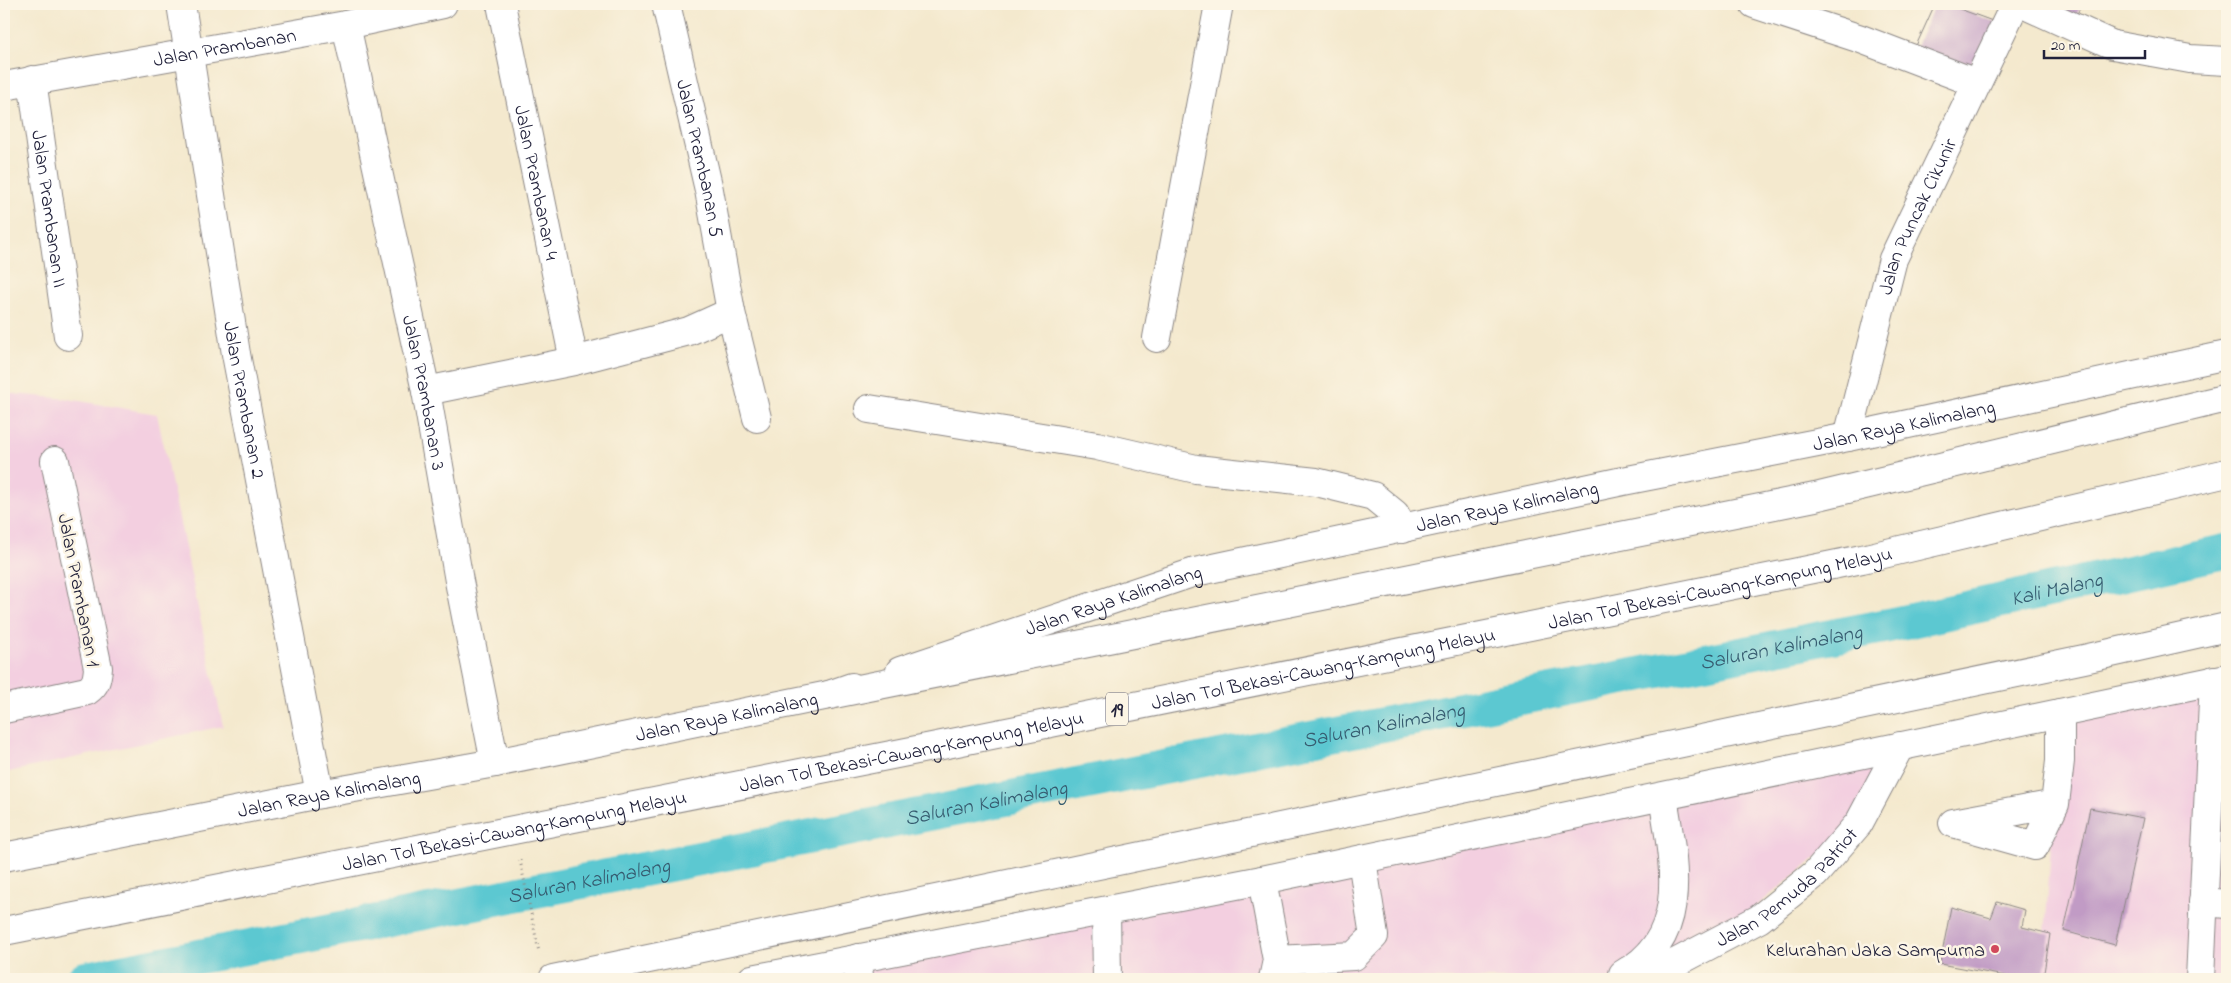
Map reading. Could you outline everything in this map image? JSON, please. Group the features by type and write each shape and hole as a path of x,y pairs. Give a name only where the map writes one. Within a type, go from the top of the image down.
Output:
{"main road":[{"name":"Jalan Prambanan 2","path":"181,4 236,354 320,794"},
{"name":"Jalan Prambanan","path":"4,86 346,25 443,4"},
{"name":"Jalan Prambanan 4","path":"502,4 574,361"},
{"name":"Jalan Prambanan 5","path":"666,4 709,190 731,312 757,418"},
{"path":"1157,338 1219,4"},
{"path":"1754,4 1861,39 1976,83"},
{"name":"Jalan Puncak Cikunir","path":"1848,438 1893,259 2015,4"},
{"path":"2023,4 2113,45 2190,59 2227,61"},
{"name":"Jalan Prambanan 3","path":"346,25 426,391 459,580 495,763"},
{"name":"Jalan Prambanan II","path":"32,80 68,336"},
{"path":"426,391 574,361 689,331 731,312"},
{"name":"Jalan Raya Kalimalang","path":"4,857 320,794 495,763 829,695 1195,572 1623,481 1848,438 2227,355"},
{"path":"829,695 1815,497 2227,398"},
{"path":"869,409 1097,446 1196,469 1316,482 1373,496 1395,514 1403,528"},
{"name":"Jalan Prambanan 1","path":"4,709 87,691 94,686 97,679 98,668 55,461"},
{"name":"Jalan Tol Bekasi–Cawang–Kampung Melayu","path":"4,931 952,743 1853,561 2227,473"},
{"path":"546,968 2065,663 2227,627"},
{"path":"752,979 859,968 1106,911 1362,860 2221,679 2215,903 2200,979"},
{"path":"2055,804 2060,761 2060,713"},
{"name":"Jalan Pemuda Patriot","path":"1621,975 1660,968 1759,919 1815,874 1859,823 1900,746"},
{"name":"Jalan Pemuda Patriot","path":"1660,968 1675,884 1662,797"},
{"path":"1262,880 1275,970 1354,956 1374,936 1362,860"},
{"path":"1106,911 1107,979"}],"path":[{"path":"519,855 546,968"}],"shaded area":[{"path":"4,393 68,399 157,414 223,726 4,773"},
{"path":"2227,677 2227,979 2042,979 2060,713"},
{"path":"1900,746 1859,823 1666,979 752,979"}],"building":[{"path":"1935,4 1946,4 1998,23 1965,72 1915,48"},
{"path":"2046,4 2082,4 2075,18"},
{"path":"2090,808 2143,818 2115,945 2064,931"},
{"name":"Kelurahan Jaka Sampurna","path":"1997,902 2025,910 2022,927 2050,934 2043,979 2021,979 1940,964 1951,907 1991,918"}],"waterway":[{"name":"Saluran Kalimalang","path":"84,979 1886,626 2227,551"}],"place":[{"name":"Kelurahan Jaka Sampurna","path":"1995,949"}],"water label":[{"name":"Kali Malang","path":"2057,589"}]}
